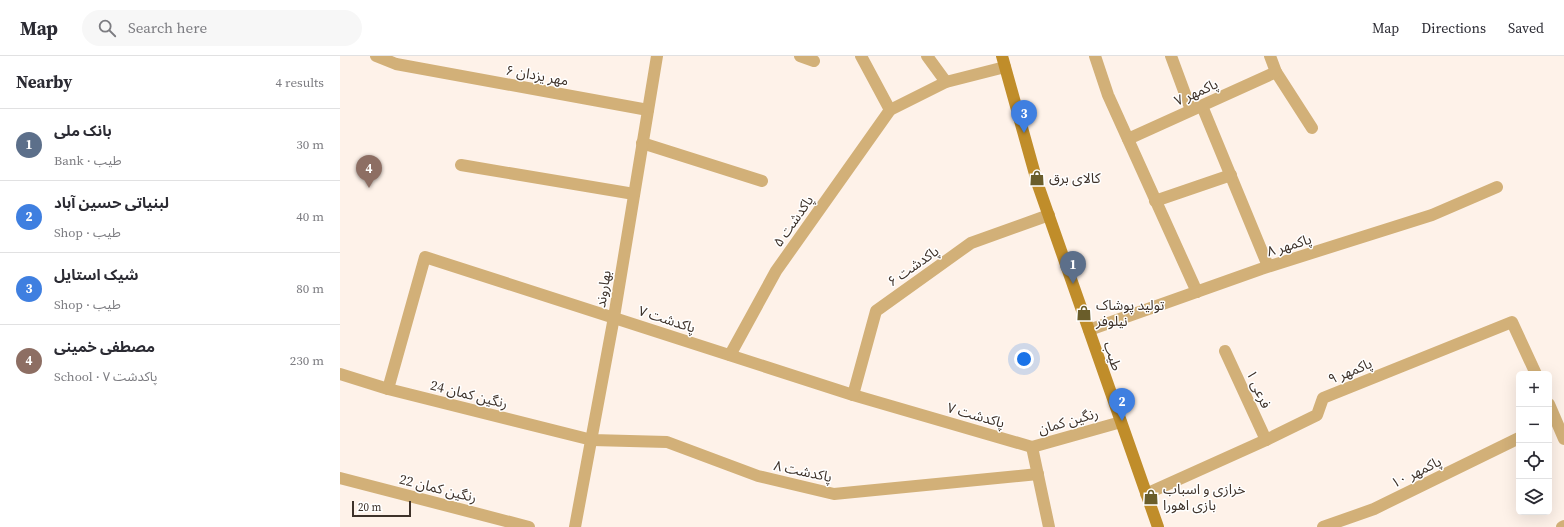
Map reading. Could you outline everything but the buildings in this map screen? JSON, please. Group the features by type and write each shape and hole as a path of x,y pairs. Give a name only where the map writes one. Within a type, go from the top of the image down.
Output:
{"main road":[{"name":"طیب","path":"1003,61 1048,215 1158,527"}],"street":[{"name":"مهر یزدان ۶","path":"376,56 396,64 648,110"},
{"name":"بهاروند","path":"575,527 614,317 657,56"},
{"path":"800,56 814,61"},
{"path":"861,56 890,110 946,82 1003,61"},
{"path":"927,56 946,82"},
{"path":"1095,56 1108,95 1197,292"},
{"path":"1172,56 1190,110"},
{"path":"1270,56 1276,72 1312,128"},
{"name":"پاکمهر ۷","path":"1128,139 1276,72"},
{"path":"1202,106 1268,266"},
{"name":"پاکدشت ۵","path":"730,355 776,271 890,110"},
{"path":"642,143 762,181"},
{"path":"461,165 634,194"},
{"path":"1155,201 1230,175"},
{"name":"پاکمهر ۸","path":"1088,330 1268,266 1432,215 1497,187"},
{"name":"پاکدشت ۶","path":"853,395 876,311 971,243 1048,215"},
{"name":"پاکدشت ۷","path":"388,388 425,257 853,395 1032,447"},
{"name":"پاکمهر ۹","path":"1146,494 1266,440 1317,415 1324,398 1512,322 1535,371"},
{"name":"فرعی ۱","path":"1225,351 1266,440"},
{"name":"رنگین کمان 24","path":"340,374 388,388 592,440"},
{"name":"رنگین کمان","path":"1049,527 1032,447 1121,422"},
{"path":"1552,422 1564,439"},
{"name":"پاکمهر ۱۰","path":"1323,527 1374,509 1516,439"},
{"name":"پاکدشت ۸","path":"592,440 666,442 758,476 834,494 1038,474"},
{"name":"رنگین کمان 22","path":"340,478 529,527"}],"place":[{"name":"شیک استایل","path":"1024,133"},
{"name":"کالای برق","path":"1037,178"},
{"name":"مصطفی خمینی","path":"369,188"},
{"name":"بانک ملی","path":"1073,284"},
{"name":"تولید پوشاک نیلوفر","path":"1084,313"},
{"name":"لبنیاتی حسین آباد","path":"1122,421"},
{"name":"خرازی و اسباب بازی اهورا","path":"1151,497"}]}
